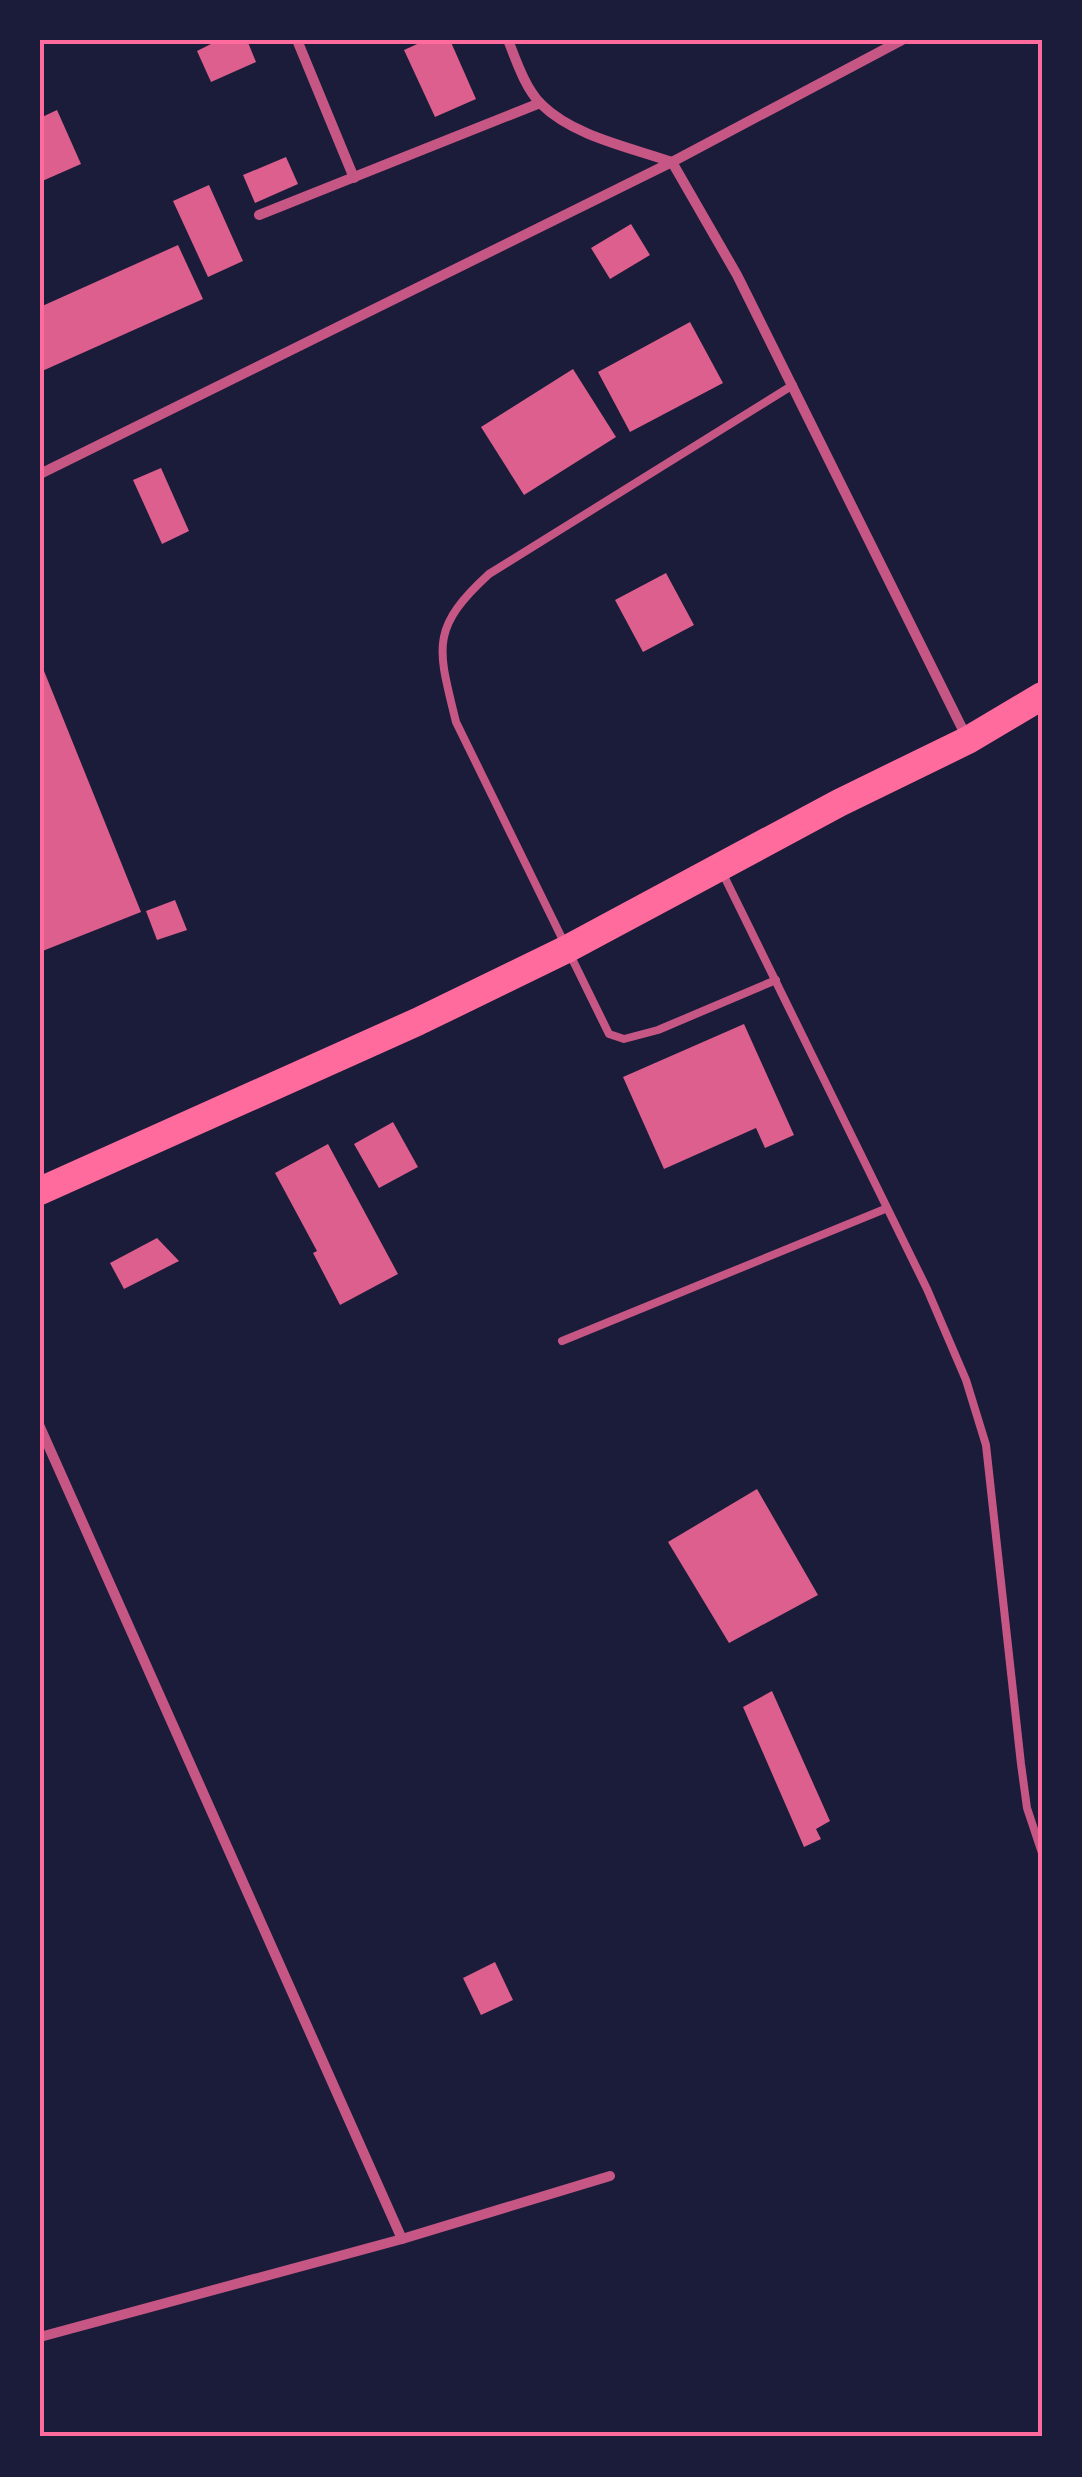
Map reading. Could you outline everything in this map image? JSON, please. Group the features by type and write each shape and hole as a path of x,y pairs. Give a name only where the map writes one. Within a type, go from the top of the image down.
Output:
{"highway":[{"path":"40,1191 417,1022 567,950 839,804 968,740 1042,696"}],"street":[{"path":"297,40 354,178"},
{"path":"508,40 540,103 574,126 672,162 737,274 968,740"},
{"path":"40,474 672,162 902,40"},
{"path":"259,215 540,103"},
{"path":"40,1427 402,2239"},
{"path":"40,2337 402,2239 610,2176"}],"lane":[{"path":"776,980 658,1030 624,1039 609,1034 456,722 444,674 442,636 460,600 488,574 793,386"},
{"path":"720,868 926,1289 966,1380 986,1446 1025,1794 1042,1853"},
{"path":"562,1340 885,1209"}],"building":[{"path":"219,40 247,40 256,62 211,82 197,51"},
{"path":"426,40 450,40 476,99 435,117 404,50"},
{"path":"57,110 81,164 40,182 40,118"},
{"path":"286,157 298,184 255,203 243,175"},
{"path":"209,185 243,261 208,277 173,201"},
{"path":"631,224 650,255 610,279 591,248"},
{"path":"178,245 203,299 40,372 40,307"},
{"path":"690,322 723,383 630,432 598,372"},
{"path":"573,369 616,437 524,495 481,427"},
{"path":"161,468 189,531 162,544 133,480"},
{"path":"666,573 694,625 643,652 615,600"},
{"path":"40,661 141,912 40,952"},
{"path":"175,900 187,930 157,940 146,911"},
{"path":"744,1024 794,1135 765,1148 756,1128 664,1169 623,1077"},
{"path":"393,1122 418,1167 379,1188 354,1144"},
{"path":"328,1144 398,1274 340,1305 313,1253 317,1251 275,1173"},
{"path":"157,1238 179,1261 124,1289 110,1263"},
{"path":"757,1489 818,1595 729,1643 668,1542"},
{"path":"772,1691 830,1821 816,1829 821,1839 804,1847 743,1707"},
{"path":"495,1962 513,2000 481,2015 463,1978"}]}
